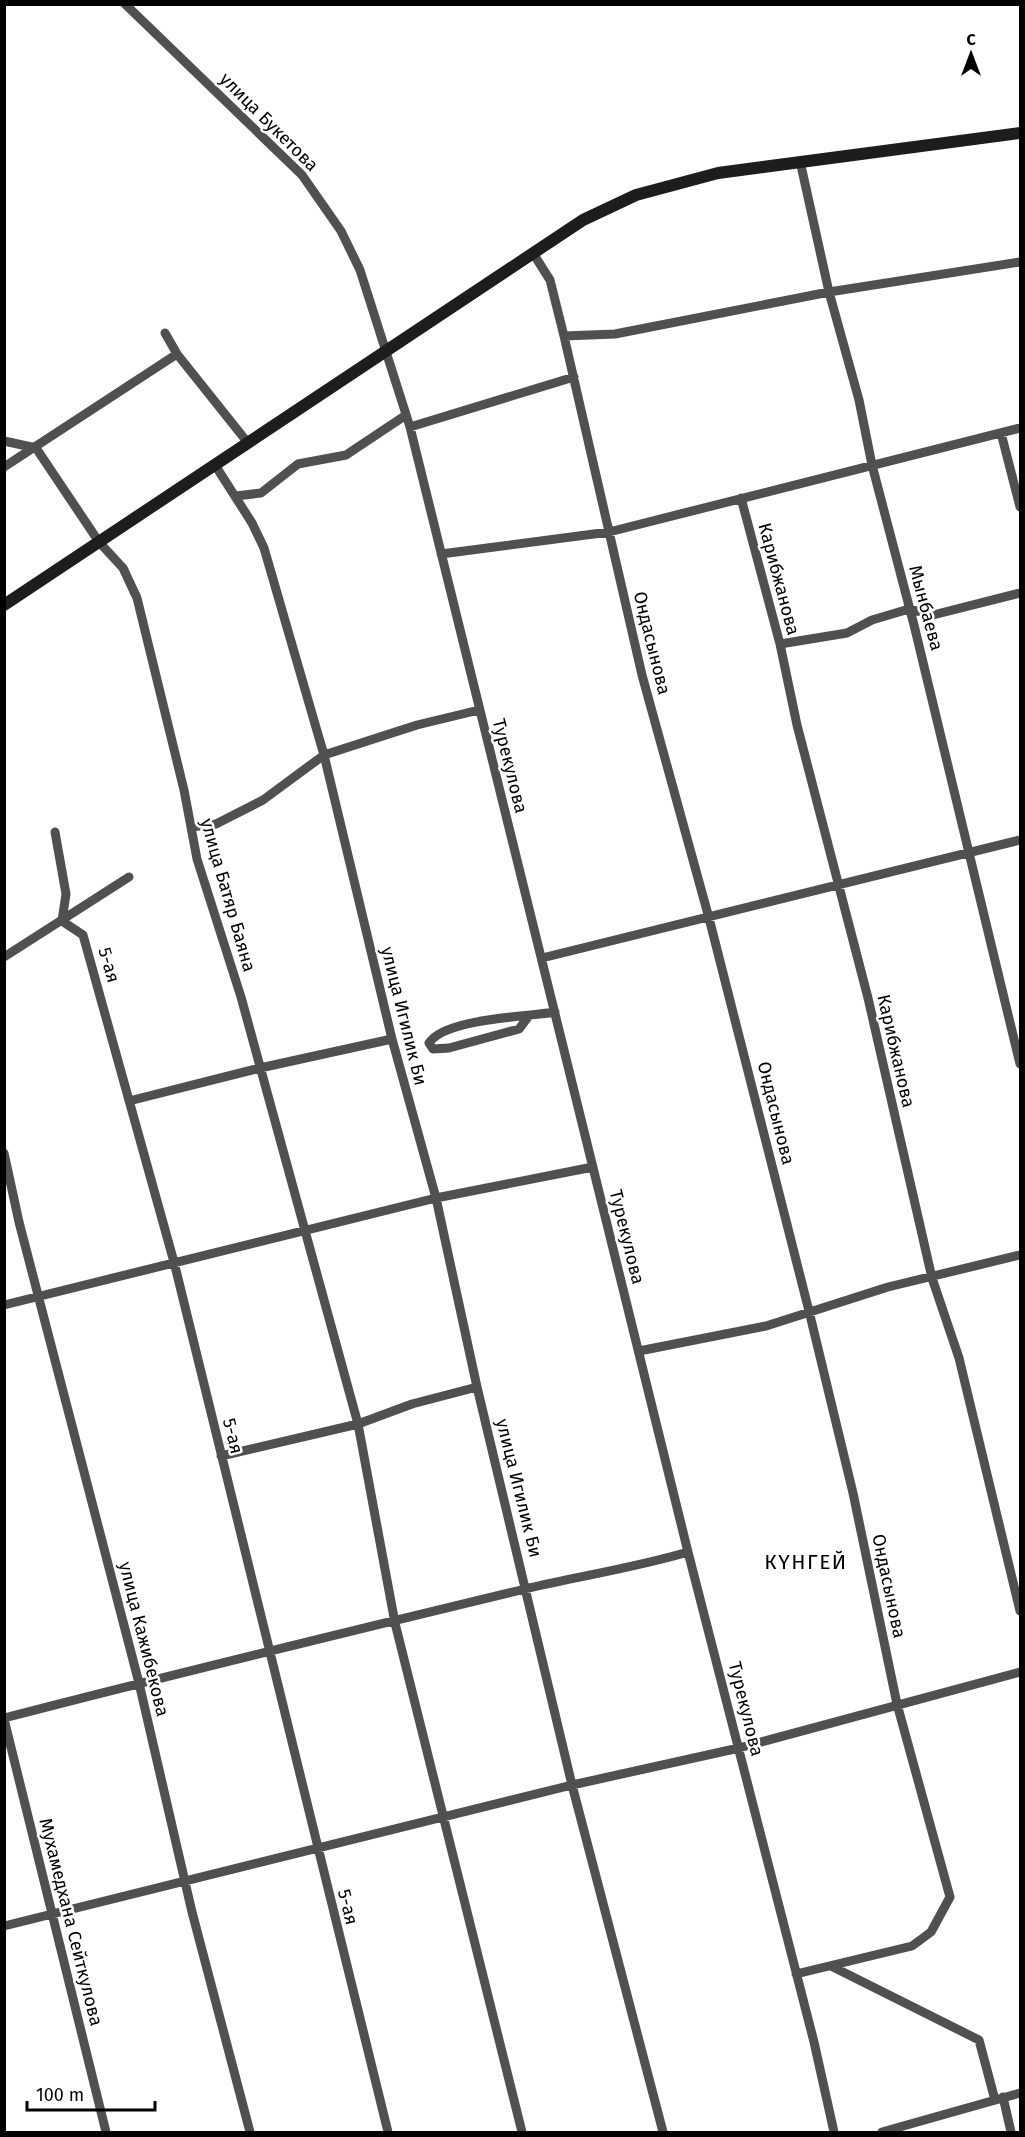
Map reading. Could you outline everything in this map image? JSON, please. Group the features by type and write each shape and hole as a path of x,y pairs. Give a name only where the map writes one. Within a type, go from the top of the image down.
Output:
{"main road":[{"path":"4,605 583,220 636,195 718,173 1020,133"}],"street":[{"name":"улица Букетова","path":"125,4 302,175 341,231 360,270 384,352"},
{"name":"Мынбаева","path":"800,161 829,292 859,400 872,465 970,852 1020,1064"},
{"name":"Ондасынова","path":"533,253 550,280 642,675 709,918 809,1311 853,1493 897,1704 950,1897 931,1932 912,1946 796,1974"},
{"path":"564,336 615,334 829,292 1020,262"},
{"path":"165,333 177,354 248,443"},
{"name":"Турекулова","path":"384,352 410,427 834,2133"},
{"path":"4,467 177,354"},
{"path":"410,427 574,377"},
{"path":"236,496 261,493 298,465 346,455 406,416"},
{"path":"441,554 609,532 1020,428"},
{"path":"1001,433 1020,507"},
{"path":"4,441 36,448"},
{"name":"улица Батяр Баяна","path":"36,448 99,542 123,568 137,598 197,859 260,1068 358,1424 395,1623 522,2133"},
{"name":"улица Игилик Би","path":"215,465 236,496 264,548 324,755 392,1039 436,1198 477,1387 572,1785 663,2133"},
{"name":"Карибжанова","path":"741,498 780,644 797,725 868,998 932,1278 959,1358 1020,1611"},
{"path":"780,644 847,633 872,620 909,609 933,615 1020,593"},
{"path":"191,827 216,824 263,800 324,755 417,724 479,710"},
{"path":"54,832 66,894 62,921"},
{"path":"542,958 1020,840"},
{"path":"4,957 129,877"},
{"name":"5-ая","path":"62,921 83,935 174,1262 388,2133"},
{"path":"528,1017 519,1029 449,1048 433,1049 429,1043 440,1033 465,1024 515,1015 528,1017 555,1012"},
{"path":"129,1101 260,1068 392,1039"},
{"name":"улица Кажибекова","path":"4,1153 19,1222 139,1683 185,1883 250,2133"},
{"path":"4,1305 436,1198 593,1167"},
{"path":"639,1351 766,1326 888,1287 1020,1256"},
{"path":"221,1456 358,1424 412,1404 477,1387"},
{"path":"4,1719 268,1650 395,1623 527,1589 640,1567 688,1552"},
{"path":"4,1926 52,1917 572,1785 739,1748 1020,1672"},
{"name":"Мухамедхана Сейткулова","path":"4,1719 106,2133"},
{"path":"831,1966 979,2040 1011,2133"},
{"path":"882,2133 1020,2093"}],"district":[{"name":"КҮНГЕЙ","path":"806,1562"}]}
